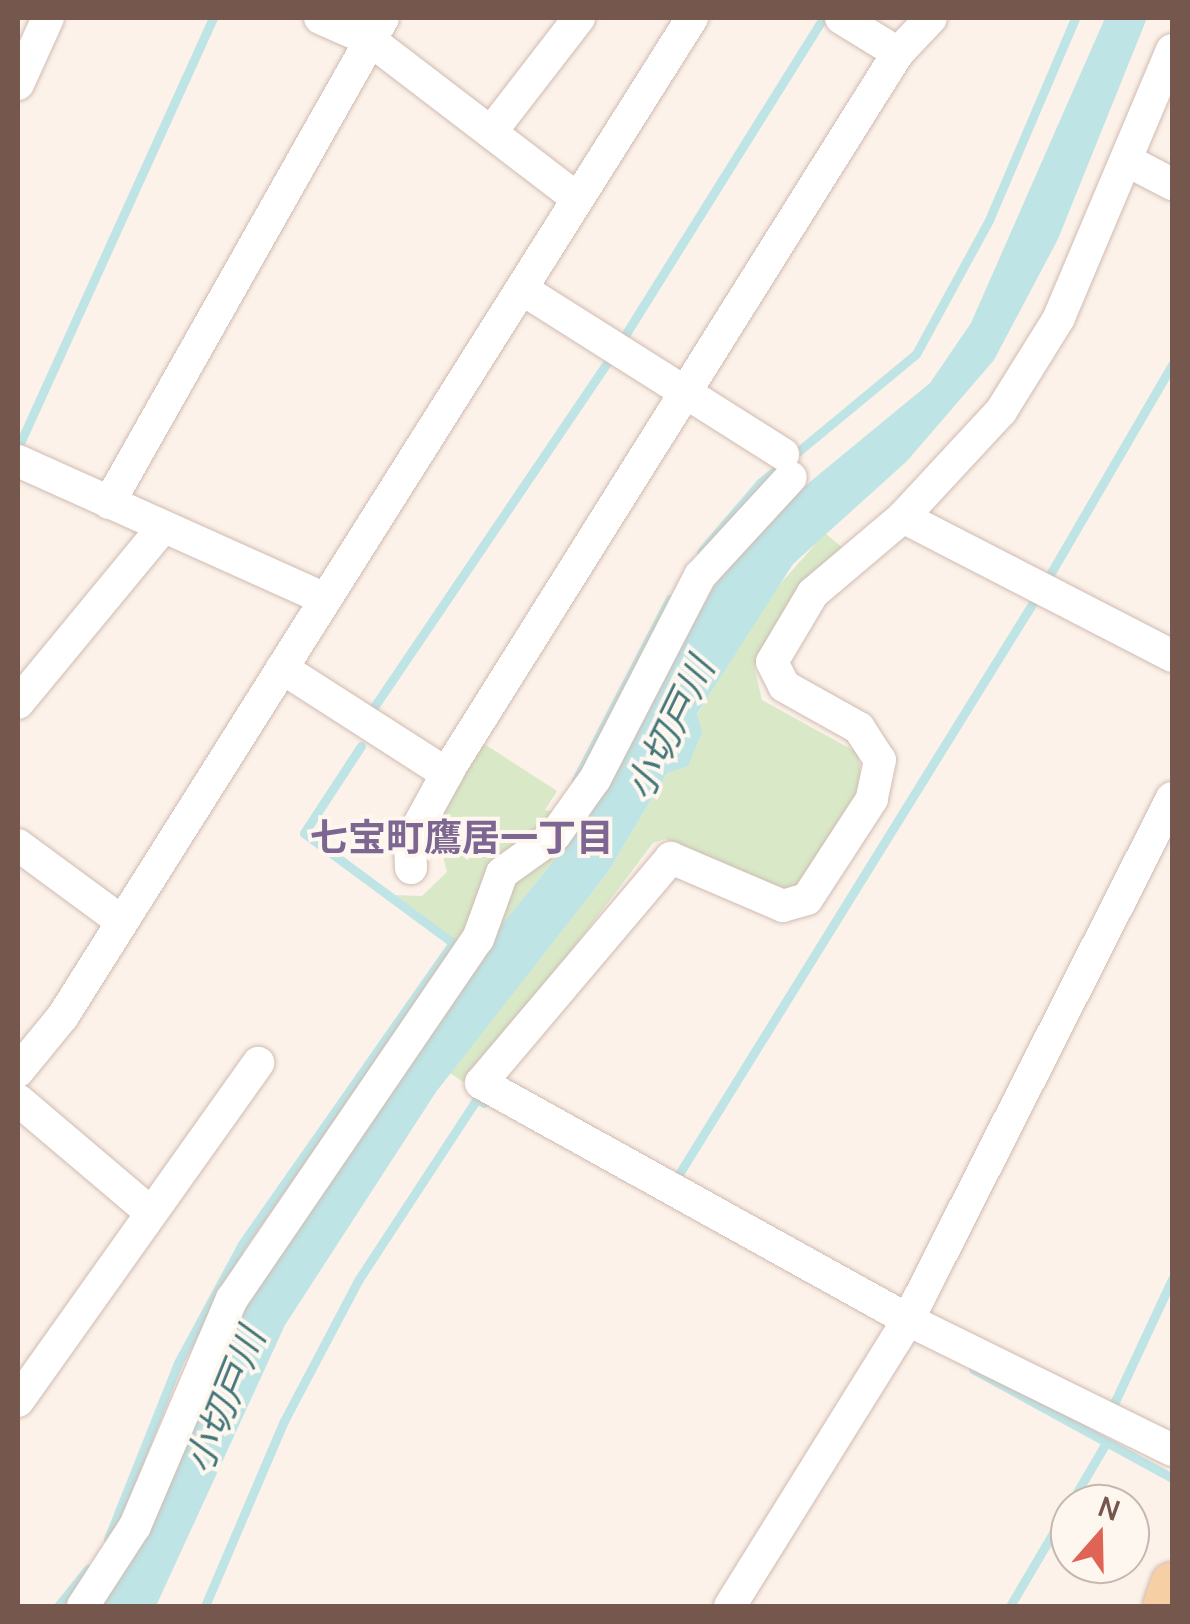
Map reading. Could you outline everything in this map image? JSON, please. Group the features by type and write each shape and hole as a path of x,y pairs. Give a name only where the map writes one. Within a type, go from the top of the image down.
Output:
{"main road":[{"path":"1164,1606 1172,1583"}],"street":[{"path":"18,84 48,18"},
{"path":"320,18 377,29 491,132 578,198"},
{"path":"491,132 579,18"},
{"path":"18,1071 122,921 692,18"},
{"path":"841,18 898,53"},
{"path":"411,868 410,842 447,774 898,53 931,18"},
{"path":"110,503 377,29"},
{"path":"1172,50 1126,160 1028,370 903,517 813,593 772,662 784,686 860,728 880,760 872,799 807,899 783,906 671,858 482,1083 908,1320 1172,1450"},
{"path":"1126,160 1172,184"},
{"path":"83,1606 135,1526 232,1299 478,939 502,873 555,835 596,779 700,576 787,466 685,394 522,289"},
{"path":"18,462 325,599"},
{"path":"903,517 1172,656"},
{"path":"18,703 163,527"},
{"path":"282,668 447,774"},
{"path":"730,1606 908,1320 1172,798"},
{"path":"20,852 122,921"},
{"path":"18,1402 258,1063"},
{"path":"18,1100 150,1212"}],"green space":[{"path":"825,533 844,549 754,666 762,700 858,753 863,793 794,894 665,839 653,843 469,1086 450,1073 608,872 667,773 686,758 697,715 768,598"},
{"path":"475,738 557,791 545,810 587,820 476,956 395,895 422,896 447,872 435,826"}],"water":[{"name":"小切戸川","path":"1105,18 1147,18 1058,239 994,360 907,461 793,564 697,714 702,732 688,766 667,773 608,872 436,1092 285,1325 156,1606 100,1606 239,1309 476,956 588,819 714,586 777,509 930,383 971,323"}],"waterway":[{"path":"21,441 213,18"},
{"path":"701,552 760,483 916,354 989,220 1075,18"},
{"path":"622,340 821,21"},
{"path":"374,707 609,360"},
{"path":"1045,583 1172,365"},
{"path":"674,1182 1037,596"},
{"path":"576,780 670,599"},
{"path":"108,1539 178,1363 242,1244 453,943 304,833 361,746"},
{"path":"205,1606 284,1421 359,1279 477,1099 484,1103"},
{"path":"1111,1410 1172,1279"},
{"path":"973,1369 1172,1478"},
{"path":"1010,1606 1106,1443"},
{"path":"58,1606 88,1569"}],"district":[{"name":"七宝町鷹居一丁目","path":"462,837"}]}
